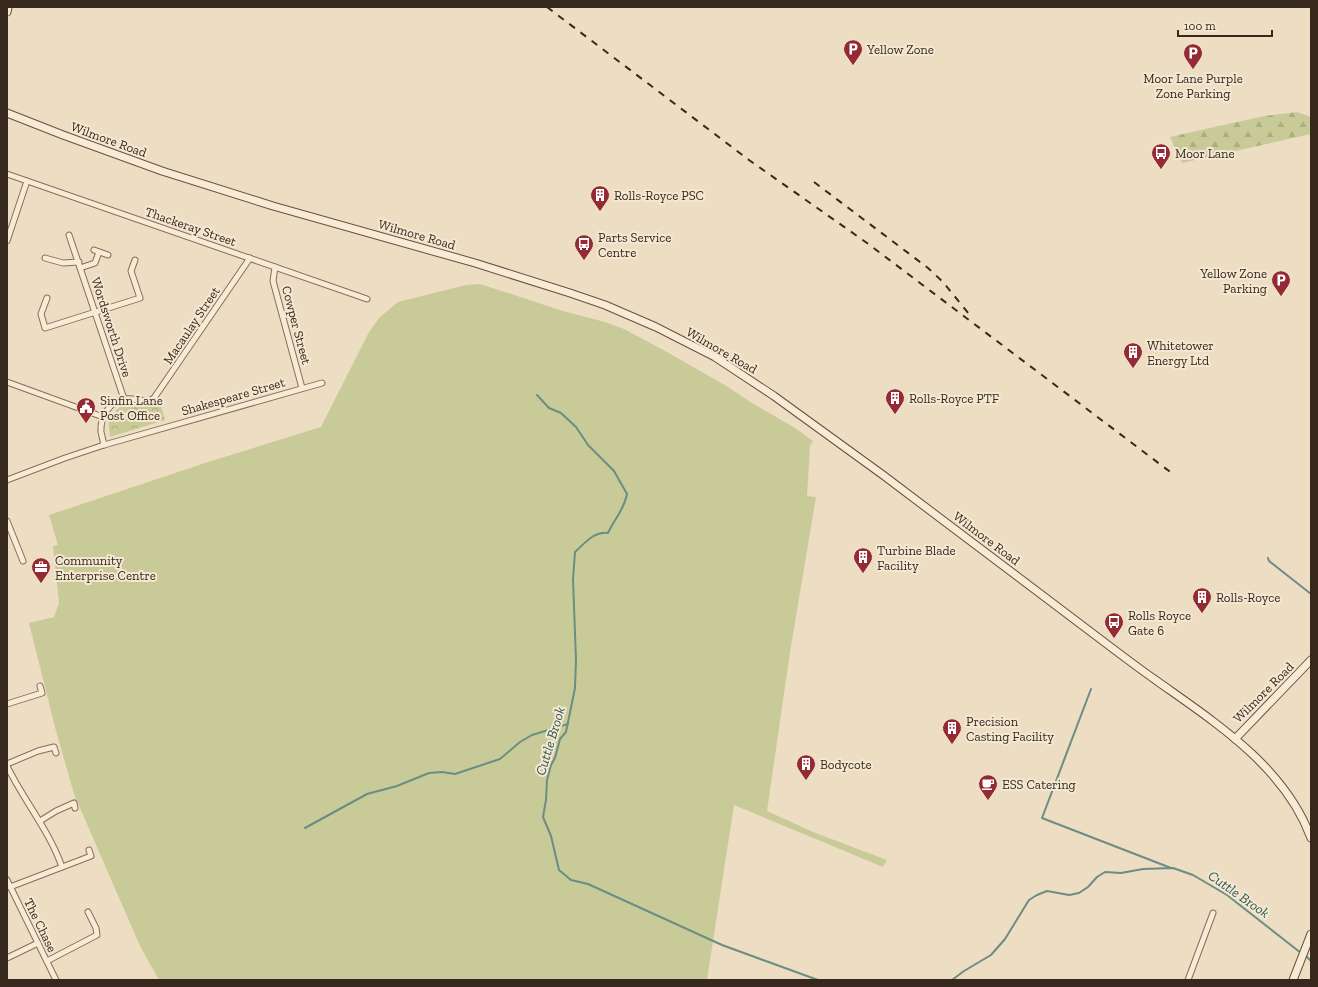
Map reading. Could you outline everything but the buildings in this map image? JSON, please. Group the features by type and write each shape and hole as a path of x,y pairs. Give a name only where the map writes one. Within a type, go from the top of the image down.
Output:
{"street":[{"path":"7,12 8,7"},
{"name":"Wilmore Road","path":"7,114 162,171 273,206 475,263 570,293 605,305 715,356 831,436 1120,654 1199,710 1235,739 1311,660"},
{"name":"Thackeray Street","path":"7,174 367,299"},
{"path":"7,241 28,181"},
{"name":"Wordsworth Drive","path":"69,235 124,399"},
{"path":"45,258 63,263 80,265 95,263 97,251 108,255"},
{"name":"Macaulay Street","path":"124,399 134,399 148,402 154,398 250,258"},
{"path":"47,298 41,314 45,328 140,298 131,271 135,260"},
{"name":"Cowper Street","path":"275,267 273,281 302,388"},
{"path":"7,382 103,417"},
{"name":"Shakespeare Street","path":"7,480 104,445 322,383"},
{"path":"104,445 101,432 103,417 112,405 124,399"},
{"path":"7,521 23,561"},
{"path":"7,704 42,694 40,686"},
{"path":"1235,739 1264,765 1285,790 1299,810 1311,838"},
{"path":"56,753 54,747 49,748 38,751 7,765 16,785 40,821 56,849 62,867"},
{"path":"40,821 56,811 74,803 75,808"},
{"path":"10,888 91,856 89,850"},
{"name":"The Chase","path":"7,880 56,980"},
{"path":"46,961 97,935 96,928 88,912"},
{"path":"1188,980 1213,913"},
{"path":"1293,980 1311,934"},
{"path":"7,958 38,943"}],"green space":[{"path":"1297,112 1311,117 1311,134 1182,163 1170,137 1264,116"},
{"path":"480,284 624,329 728,387 795,428 813,441 810,446 807,496 816,497 790,652 767,811 813,832 887,860 883,867 734,805 707,980 159,980 140,946 74,794 56,731 29,623 54,617 59,603 53,546 58,545 49,515 205,463 321,427 369,332 380,317 398,302 466,285"},
{"path":"135,403 144,405 160,403 165,420 110,437 108,418 120,407"}],"waterway":[{"name":"Cuttle Brook","path":"537,395 549,408 561,413 576,427 588,445 614,471 627,494 622,509 608,533 594,536 575,552 573,579 576,660 575,688 566,732 560,739 547,780 543,817 551,836 559,870 571,880 588,884 722,945 818,980"},
{"path":"1268,558 1269,561 1311,594"},
{"path":"1091,689 1042,818 1171,868"},
{"path":"305,828 367,794 397,786 429,773 442,772 455,774 500,759 520,742 532,735 568,724"},
{"name":"Cuttle Brook","path":"952,980 991,955 1005,939 1029,900 1037,895 1047,891 1069,895 1079,893 1105,872 1121,873 1143,869 1173,868 1193,875 1227,895 1301,953"},
{"name":"Cuttle Brook","path":"1305,955 1311,961"}],"railway":[{"path":"547,7 749,160 867,243 1173,474"},
{"path":"814,182 928,268 943,282 969,314"}],"place":[{"name":"Yellow Zone","path":"853,66"},
{"name":"Moor Lane Purple Zone Parking","path":"1193,70"},
{"name":"Moor Lane","path":"1161,170"},
{"name":"Rolls-Royce PSC","path":"600,212"},
{"name":"Parts Service Centre","path":"584,261"},
{"name":"Yellow Zone Parking","path":"1281,297"},
{"name":"Whitetower Energy Ltd","path":"1133,369"},
{"name":"Rolls-Royce PTF","path":"895,415"},
{"name":"Sinfin Lane Post Office","path":"86,424"},
{"name":"Turbine Blade Facility","path":"863,574"},
{"name":"Community Enterprise Centre","path":"41,584"},
{"name":"Rolls-Royce","path":"1202,614"},
{"name":"Rolls Royce Gate 6","path":"1114,639"},
{"name":"Precision Casting Facility","path":"952,745"},
{"name":"Bodycote","path":"806,781"},
{"name":"ESS Catering","path":"988,801"}]}
